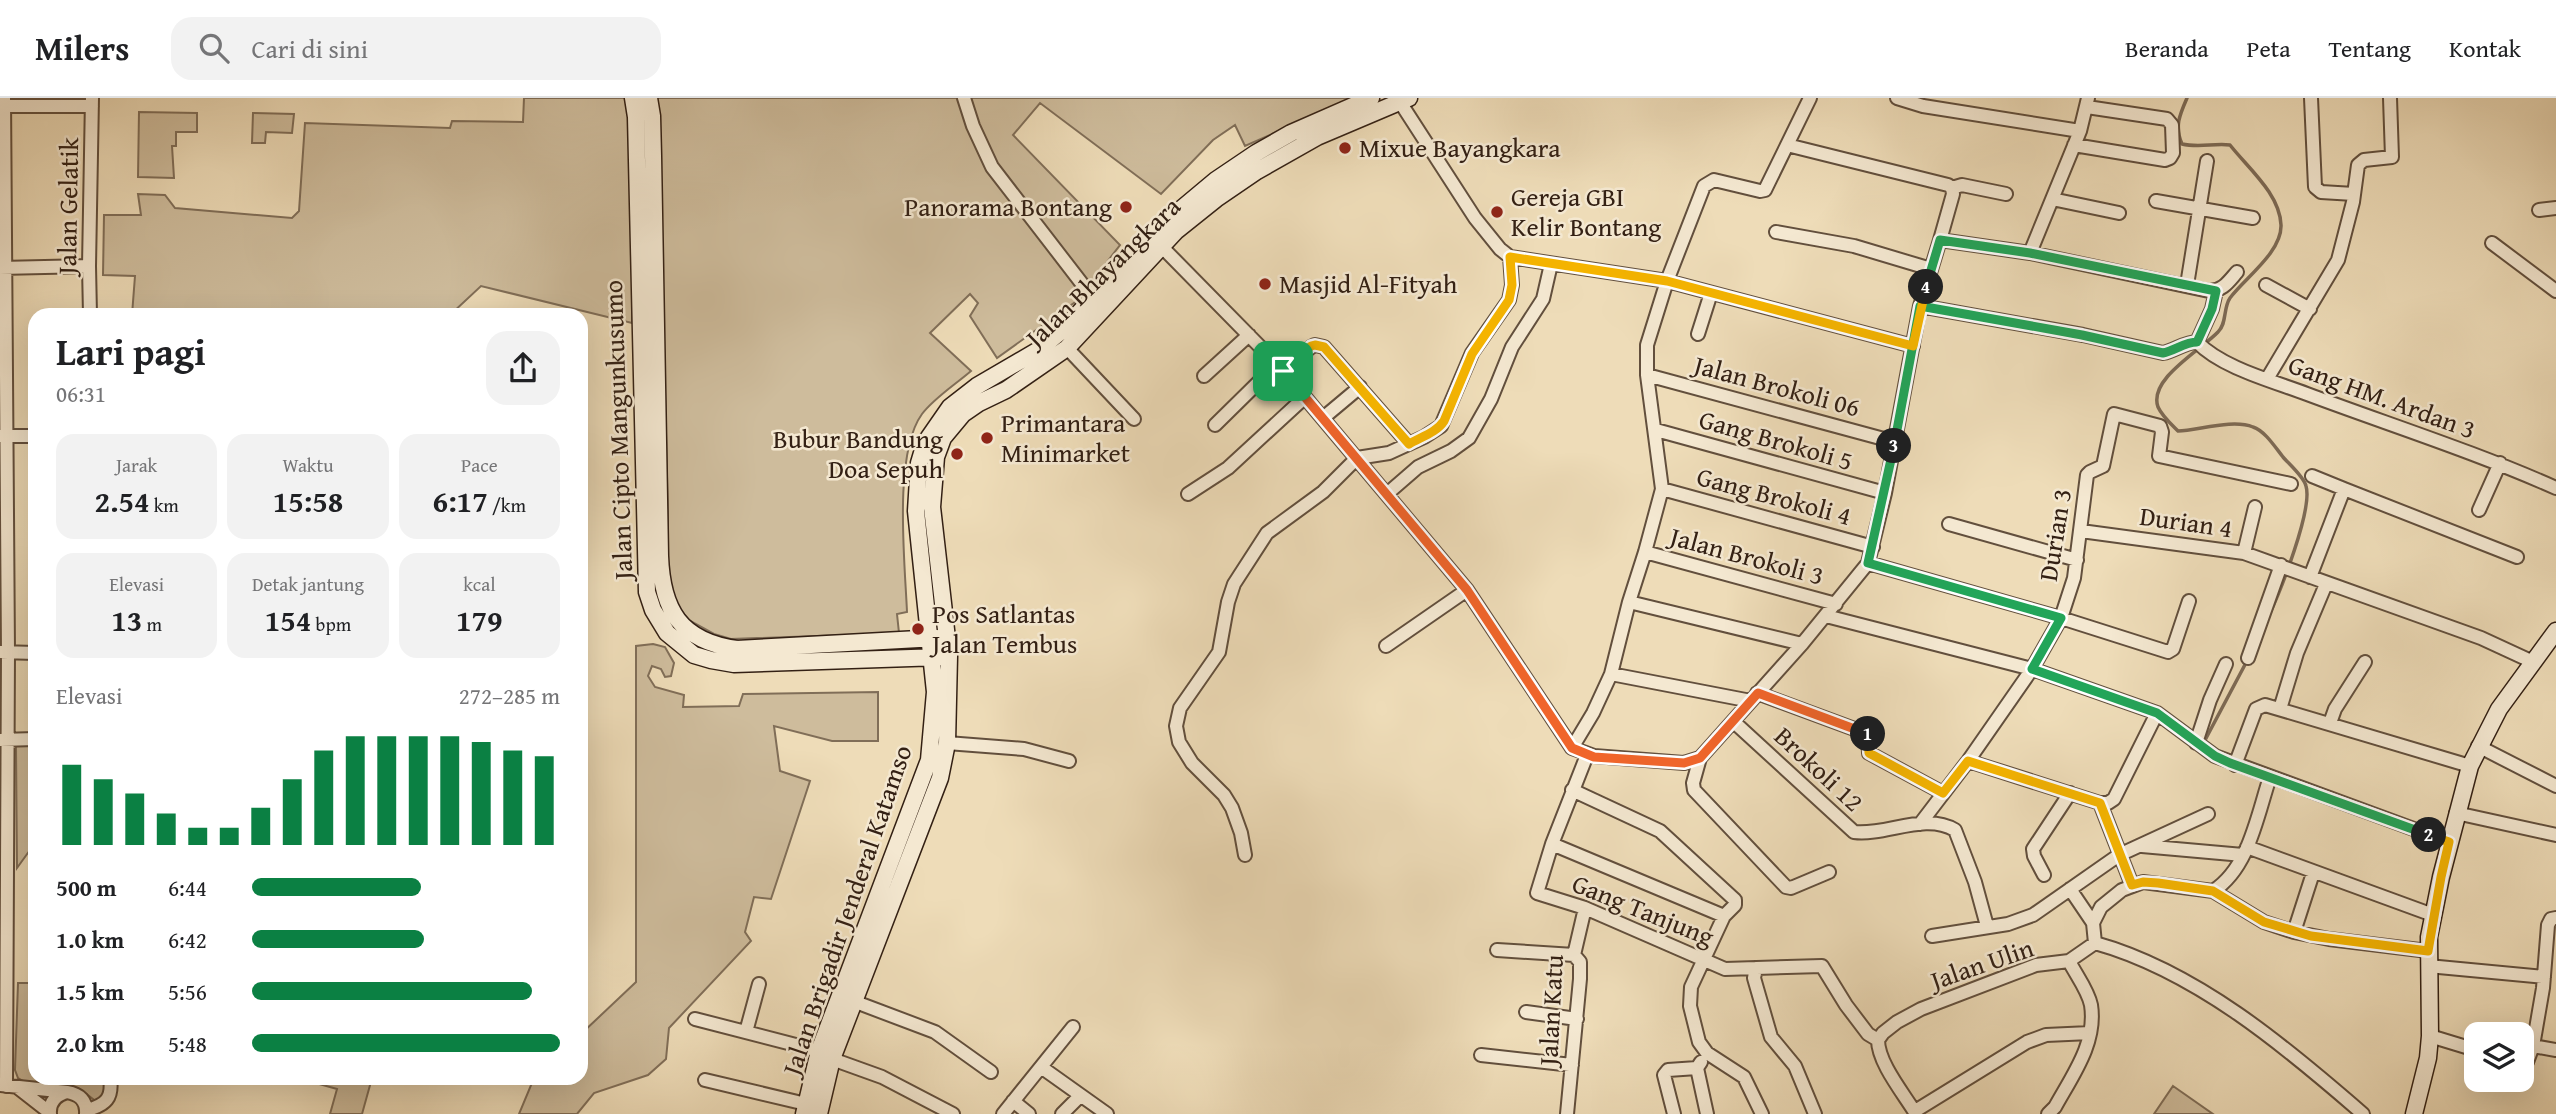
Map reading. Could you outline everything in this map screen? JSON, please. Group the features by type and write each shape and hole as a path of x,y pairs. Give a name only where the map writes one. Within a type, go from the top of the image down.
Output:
{"main road":[{"name":"Jalan Cipto Mangunkusumo","path":"633,98 636,117 647,592 653,610 667,633 694,655 734,664 949,656"},
{"name":"Jalan Cipto Mangunkusumo","path":"649,98 652,116 656,272 660,567 665,597 671,612 688,631 702,641 737,649 946,638"},
{"name":"Jalan Bhayangkara","path":"928,637 916,511 919,463 925,443 950,407 977,386 1037,351 1065,328 1155,231 1216,180 1291,133 1371,98"},
{"name":"Jalan Bhayangkara","path":"946,638 932,507 933,479 943,438 963,414 1006,390 1067,348 1176,231 1216,199 1257,171 1317,137 1404,100"},
{"path":"638,272 656,272"},
{"path":"2414,1114 2428,1058 2428,958 2434,915 2456,813 2470,766 2499,709 2556,631"},
{"name":"Jalan Brigadir Jenderal Katamso","path":"810,1111 825,1055 864,952 929,760 934,692 928,637"},
{"name":"Jalan Brigadir Jenderal Katamso","path":"825,1055 853,1001 864,952 927,817 940,779 947,743 949,656 946,638"}],"street":[{"path":"964,98 972,126 992,167 1093,298"},
{"path":"1572,748 1593,713 1611,674 1662,489 1647,375 1647,345 1667,281 1704,186 1714,180 1765,190 1810,98"},
{"path":"1897,98 1923,106 2080,131"},
{"path":"2311,98 2315,187 2321,192 2354,194"},
{"path":"2267,379 2338,260 2360,162 2392,157 2390,98"},
{"path":"1404,100 1475,218 1500,249 1513,258 1667,281 1913,346"},
{"path":"8,1086 3,998 3,104 92,102"},
{"name":"Jalan Gelatik","path":"90,308 92,102"},
{"path":"2030,253 2074,145 2080,131 2087,102 2167,119 2172,125 2173,153 2165,160 2074,145"},
{"path":"1787,145 1952,188 1962,185 2006,194"},
{"path":"2187,285 2207,161"},
{"path":"1829,872 1791,888 1786,887 1694,789 1693,783 1700,758 1802,644 1868,563 1885,493 1920,306 1952,188"},
{"path":"2052,199 2119,213"},
{"path":"2156,201 2253,218"},
{"path":"2539,210 2556,208"},
{"path":"1776,232 1854,246 1931,269"},
{"path":"1940,240 2030,253 2216,291 2237,272"},
{"path":"2492,243 2556,291"},
{"path":"1161,246 1280,367 1467,590 1572,748 1587,755 1684,763 1700,758"},
{"path":"1245,855 1232,808 1192,764 1179,741 1176,720 1185,700 1219,652 1230,595 1242,568 1274,526 1323,492 1357,458 1389,453 1441,426 1472,354 1509,300 1513,258"},
{"path":"1385,490 1469,438 1487,408 1512,347 1543,299 1545,263"},
{"path":"3,268 89,266"},
{"path":"2266,285 2310,309"},
{"path":"1920,306 2082,335 2163,353 2192,342 2200,345 2216,291"},
{"path":"1698,334 1711,293"},
{"path":"1203,376 1249,335"},
{"path":"1215,425 1280,367 1311,346 1320,345 1328,350 1409,444"},
{"name":"Gang HM. Ardan 3","path":"2200,345 2213,356 2267,379 2500,463 2556,488"},
{"path":"1067,348 1134,419"},
{"name":"Jalan Brokoli 06","path":"1647,375 1895,442"},
{"path":"1323,418 1360,387"},
{"path":"1188,494 1228,468 1305,397"},
{"name":"Durian 3","path":"1920,824 2032,669 2061,618 2077,560 2087,475 2103,467 2116,413 2160,426 2162,432 2159,456 2291,484"},
{"name":"Gang Brokoli 5","path":"1656,429 1885,493"},
{"path":"3,436 28,436"},
{"path":"2479,510 2500,463"},
{"path":"2312,476 2517,557"},
{"name":"Gang Brokoli 4","path":"1662,489 1873,547"},
{"path":"2310,577 2344,489"},
{"path":"2244,553 2255,507"},
{"path":"1949,524 2077,560"},
{"name":"Durian 4","path":"2081,531 2244,553 2481,638 2533,662"},
{"name":"Jalan Brokoli 3","path":"1645,552 1836,604"},
{"path":"1868,563 2061,618 2168,652 2174,649 2189,601"},
{"path":"2248,658 2285,567"},
{"path":"2280,709 2297,653 2326,584"},
{"path":"1386,646 1467,590"},
{"path":"1629,602 1802,644"},
{"path":"1826,615 2032,669 2157,713 2215,756 2232,764 2449,842"},
{"path":"4,652 28,653"},
{"path":"2330,723 2335,709 2365,662"},
{"path":"2196,743 2210,700 2226,664"},
{"path":"1611,674 1754,697 1868,734 1869,753 1943,793"},
{"path":"2232,764 2256,709 2265,705 2470,766"},
{"path":"1968,761 2100,803 2108,803 2114,799 2157,713"},
{"name":"Brokoli 12","path":"1734,722 1851,831 1858,834 1920,824 1948,826 1955,830 1975,882 1987,926"},
{"path":"3,740 28,739"},
{"path":"947,743 1024,750 1069,761"},
{"path":"2479,746 2556,786"},
{"path":"1587,755 1552,844 1724,916"},
{"path":"2213,891 2232,876 2245,851 2270,777"},
{"path":"1572,790 1653,827 1735,900 1734,908 1724,916 1718,965"},
{"path":"2044,874 2033,849 2070,793"},
{"path":"2100,803 2132,885"},
{"path":"2456,813 2556,835"},
{"path":"1932,936 2019,921 2033,915 2119,855 2208,814"},
{"name":"Gang Tanjung","path":"1552,844 1538,893 1585,908 1718,965"},
{"path":"2138,846 2245,851 2434,915"},
{"path":"2294,932 2313,873"},
{"path":"2093,923 2101,907 2132,885 2143,882 2158,883 2213,891 2264,922 2294,932 2547,985"},
{"path":"2070,889 2093,923 2095,943"},
{"name":"Jalan Katu","path":"1567,1114 1580,965 1574,956 1585,908"},
{"path":"2534,1042 2547,985 2548,925 2551,919 2556,918"},
{"path":"2069,961 2095,943"},
{"path":"2095,943 2139,959 2207,995 2301,1060 2363,1114"},
{"path":"1497,950 1574,956"},
{"name":"Jalan Ulin","path":"1878,1041 1897,1021 1921,1009 2036,965 2069,961 2087,993 2091,1006 2090,1033 2082,1060 2055,1107 2048,1114"},
{"path":"1762,1114 1744,1077 1707,1053 1699,1042 1690,1006 1691,987 1718,965 1756,968 1814,964 1822,966 1846,1005 1868,1034 1878,1041 1883,1061 1915,1113 2027,1042 2046,1035 2090,1033"},
{"path":"1756,968 1754,978 1771,1037 1795,1066 1815,1114"},
{"path":"746,1032 759,984"},
{"path":"853,1001 935,1032 991,1072"},
{"path":"1526,1012 1577,1019"},
{"path":"695,1019 825,1055 883,1077 953,1114"},
{"path":"1003,1114 1073,1027"},
{"path":"2430,1037 2464,1047"},
{"path":"2534,1046 2556,1050"},
{"path":"1707,1053 1697,1068 1707,1114"},
{"path":"1481,1055 1572,1065"},
{"path":"1041,1067 1107,1114"},
{"path":"1674,1114 1664,1075 1668,1070 1697,1068"},
{"path":"705,1080 810,1111"},
{"path":"8,1086 67,1092 81,1097 87,1112 107,1101 110,1085"},
{"path":"8,1086 50,1113 54,1098 67,1092"},
{"path":"1062,1114 1080,1096"},
{"path":"1013,1101 1029,1114"}],"shaded area":[{"path":"524,98 629,98 633,221 632,323 588,312 588,308 571,308 481,286 457,308 133,308 135,276 103,275 104,215 141,215 138,194 165,195 175,208 292,218 299,211 305,123 450,128 452,121 523,122"},
{"path":"656,98 1353,98 1245,146 1235,125 1213,140 1161,194 1040,103 1013,135 1120,245 1078,300 997,358 970,316 978,303 970,294 930,333 971,371 927,408 913,432 907,455 903,510 907,612 897,614 899,633 731,639 714,634 683,617 667,596 668,519"},
{"path":"139,112 197,113 197,132 176,132 176,146 172,146 174,178 138,177"},
{"path":"253,113 294,114 292,133 266,132 265,143 252,143"},
{"path":"653,644 665,647 674,663 671,676 665,677 661,669 652,666 648,676 655,687 684,695 683,707 739,706 743,694 878,692 878,741 832,741 774,726 780,771 810,781 771,899 754,897 745,932 751,941 669,1028 666,1059 648,1075 594,1093 577,1114 519,1114 531,1085 588,1085 588,1027 636,982 636,646"},
{"path":"28,745 28,853 17,868 16,746"},
{"path":"18,983 28,983 28,1082 18,1078 15,1070"},
{"path":"49,1085 108,1085 102,1106 80,1089"},
{"path":"323,1085 370,1085 362,1114 330,1114 337,1089"},
{"path":"2173,1086 2213,1114 2154,1114"}],"waterway":[{"path":"2187,98 2178,126 2182,144 2230,145 2269,192 2281,225 2276,245 2230,298 2221,329 2178,366 2161,386 2157,396 2158,407 2178,431 2236,424 2257,429 2270,440 2305,482 2305,513 2269,615"},
{"path":"2204,742 2248,659"}],"place":[{"name":"Mixue Bayangkara","path":"1345,148"},
{"name":"Panorama Bontang","path":"1126,207"},
{"name":"Gereja GBI Kelir Bontang","path":"1497,212"},
{"name":"Masjid Al-Fityah","path":"1265,284"},
{"name":"Primantara Minimarket","path":"987,438"},
{"name":"Bubur Bandung Doa Sepuh","path":"957,454"},
{"name":"Pos Satlantas Jalan Tembus","path":"918,629"}],"route":[{"path":"1283,371 1311,346 1320,345 1328,350 1409,444 1424,437 1441,426 1472,354 1509,300 1512,285 1510,257 1667,281 1913,346 1920,306 1940,240 2030,253 2216,291 2212,309 2197,342 2163,353 2130,344 1920,306 1913,346 1885,493 1868,563 2061,618 2032,669 2157,713 2196,743 2230,763 2449,842 2428,951 2294,932 2252,916 2213,891 2158,883 2143,882 2132,885 2100,803 1968,761 1943,793 1869,753 1868,734 1758,693 1700,758 1692,761 1684,763 1594,757 1572,748 1467,590 1283,371"}]}
